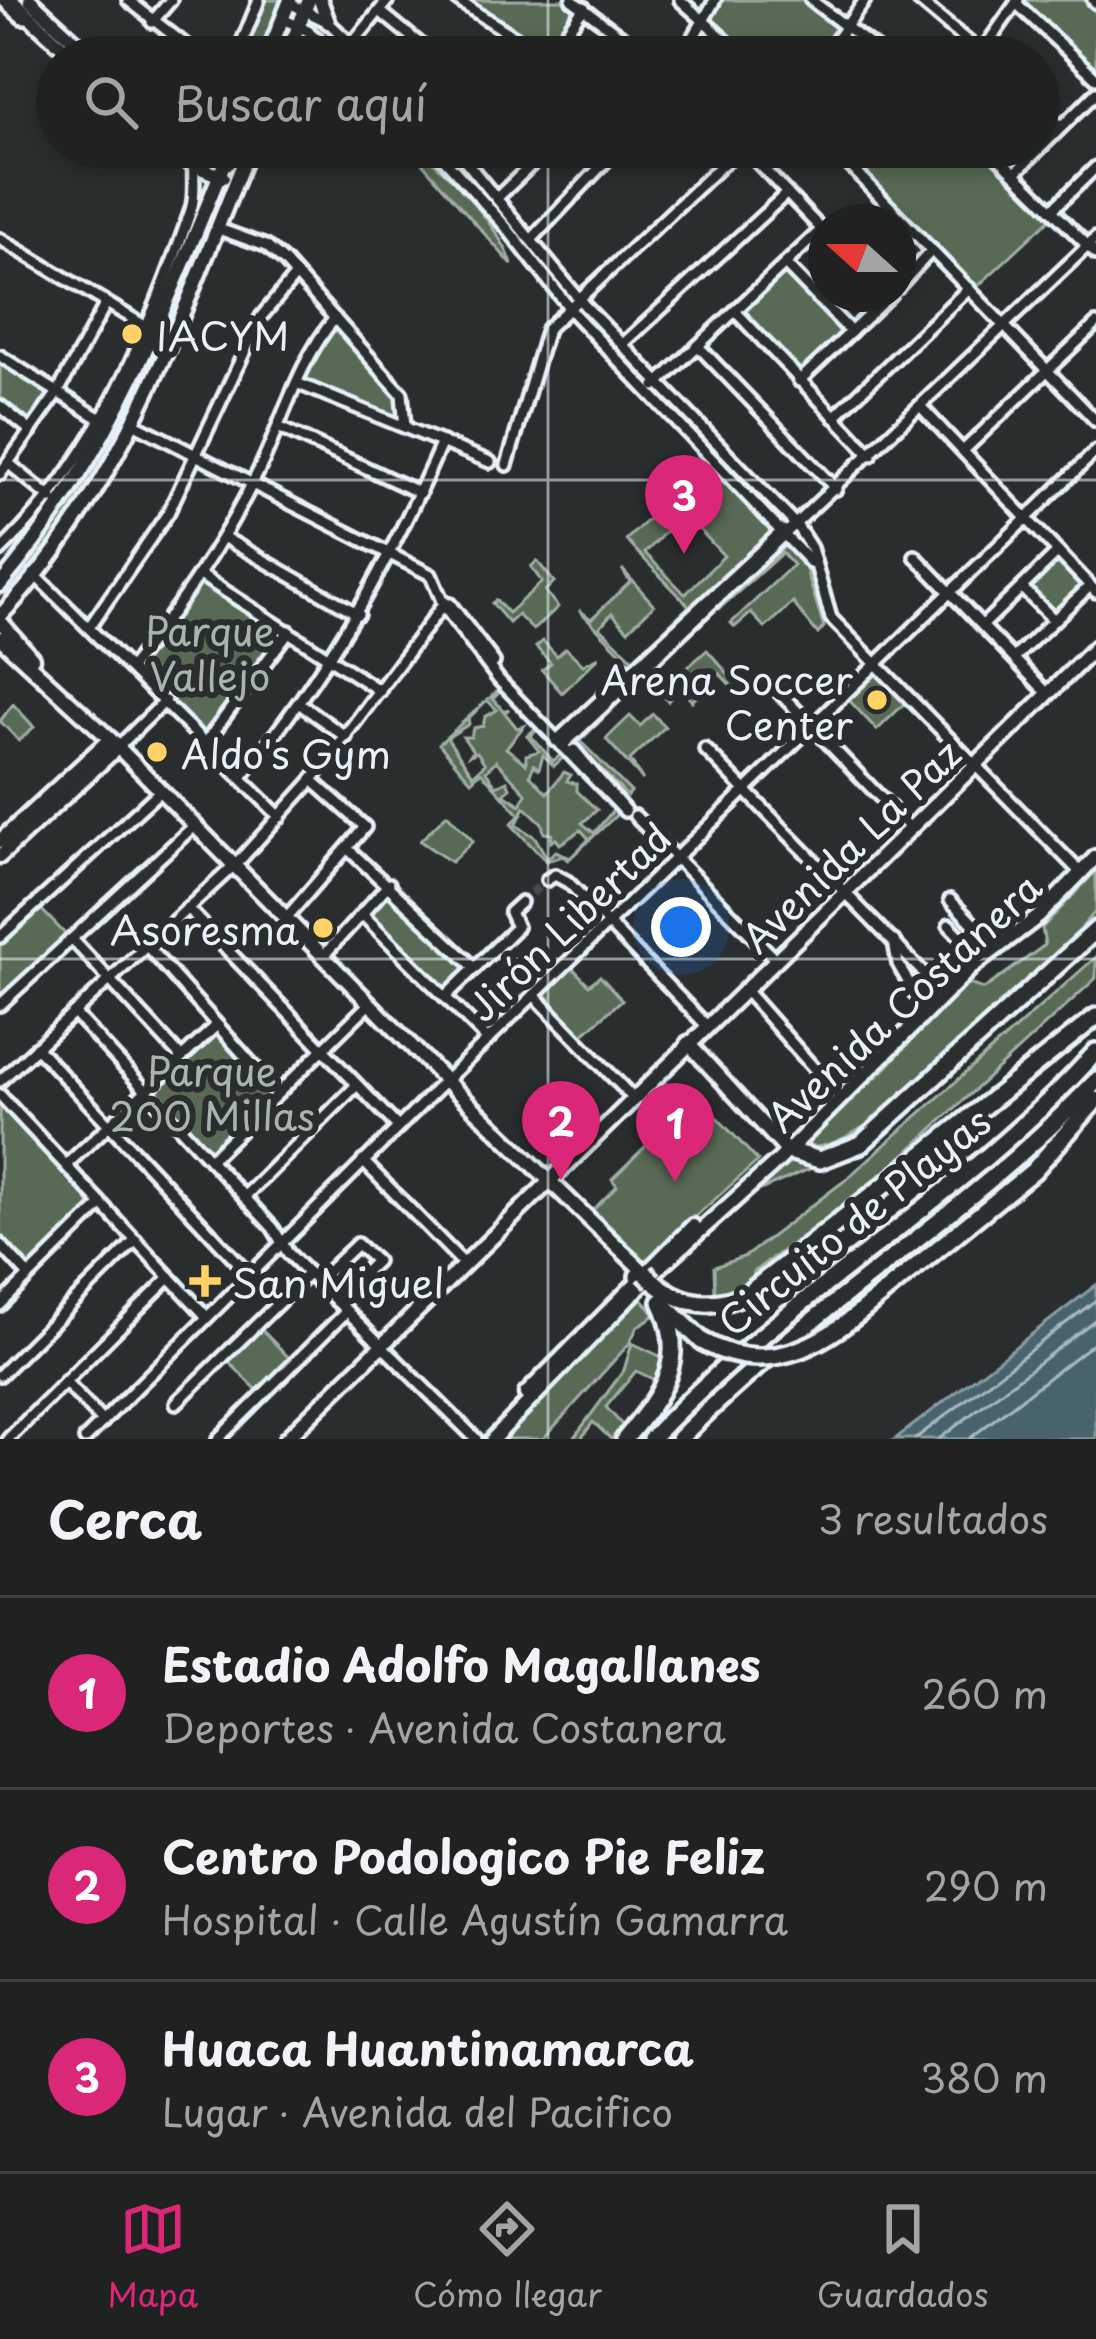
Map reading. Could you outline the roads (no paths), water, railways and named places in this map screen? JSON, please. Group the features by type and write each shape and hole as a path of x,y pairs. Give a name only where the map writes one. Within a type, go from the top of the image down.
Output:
{"highway":[{"path":"787,1150 820,1160 861,1144 1096,930"},
{"path":"643,1277 698,1304 722,1303 750,1292 1096,1017"},
{"name":"Circuito de Playas","path":"651,1439 716,1373 997,1150 1096,1052"},
{"name":"Circuito de Playas","path":"679,1439 752,1371 1023,1153 1096,1082"},
{"path":"643,1277 661,1302 702,1341 747,1358 788,1355 823,1342 1033,1171 1096,1100"},
{"path":"625,1439 656,1401 673,1365 673,1342 661,1302"}],"main road":[{"path":"12,0 34,10 66,36"},
{"path":"320,0 332,26"},
{"path":"276,36 290,1"},
{"path":"295,36 307,4"},
{"path":"34,10 56,36"},
{"path":"194,168 210,199"},
{"path":"201,168 238,175"},
{"path":"0,585 88,466 143,366 151,329 222,168"},
{"path":"235,168 238,175"},
{"path":"43,673 0,618 83,506 133,423 241,168"},
{"path":"183,229 200,223"},
{"path":"177,244 186,258"},
{"path":"124,376 143,366"},
{"path":"71,472 88,466"},
{"path":"0,638 114,743 643,1277"},
{"name":"Avenida La Paz","path":"286,1439 1096,647"},
{"path":"0,856 5,836 114,743"},
{"name":"Avenida Costanera","path":"493,1439 651,1275 841,1099 981,958 1042,914 1096,857"},
{"path":"479,1439 643,1277 787,1150 688,1043"}],"street":[{"path":"2,0 22,18 34,10"},
{"path":"128,0 172,36"},
{"path":"152,22 171,0"},
{"path":"244,36 259,0"},
{"path":"359,36 388,0"},
{"path":"459,0 515,36"},
{"path":"572,0 624,36"},
{"path":"680,0 721,36"},
{"path":"694,36 715,0"},
{"path":"811,0 860,36"},
{"path":"840,36 865,0"},
{"path":"918,0 961,36"},
{"path":"935,14 946,0"},
{"path":"290,1 307,4 343,36"},
{"path":"995,36 1017,2 1052,36"},
{"path":"563,36 584,7"},
{"path":"381,12 410,36"},
{"path":"283,19 314,36"},
{"path":"326,36 332,26"},
{"path":"1060,43 1096,78"},
{"path":"1061,127 1096,93"},
{"path":"1053,209 1096,167"},
{"path":"0,551 52,500 151,329 194,196 193,168"},
{"path":"453,168 568,308 647,394 811,548 831,618 1081,873"},
{"path":"476,168 579,299 626,342 789,530"},
{"path":"499,196 528,168"},
{"path":"522,248 599,168"},
{"path":"507,465 539,343 568,308 719,168"},
{"path":"763,168 808,215"},
{"path":"852,168 1096,421"},
{"path":"561,742 1093,246 1012,168"},
{"path":"1016,172 1020,168"},
{"path":"470,186 481,175"},
{"path":"626,342 787,193"},
{"path":"216,228 266,246 296,275 402,394 405,427"},
{"path":"0,239 151,329"},
{"path":"647,394 808,244"},
{"path":"916,267 932,250"},
{"path":"785,263 851,332"},
{"path":"90,626 169,513 261,316 296,275"},
{"path":"834,417 969,288"},
{"path":"0,474 58,392 105,305"},
{"path":"735,311 871,455"},
{"path":"799,380 872,312"},
{"path":"131,667 223,537 335,318"},
{"path":"963,451 1096,324"},
{"path":"698,346 836,489"},
{"path":"0,356 102,419"},
{"path":"298,384 490,462"},
{"path":"0,406 31,430"},
{"path":"921,407 1093,589 1014,658"},
{"path":"133,423 431,575 445,602 625,811 561,742"},
{"path":"280,428 420,493"},
{"path":"241,777 300,704 358,614 442,442"},
{"name":"Jirón Libertad","path":"86,1439 446,1080 1096,451"},
{"path":"8,463 52,500"},
{"path":"223,537 358,614"},
{"path":"983,625 1058,552"},
{"path":"915,556 1048,694"},
{"path":"34,574 280,817"},
{"path":"200,575 380,692"},
{"path":"1022,588 1054,620"},
{"path":"0,1081 235,865 280,817 346,737 445,602"},
{"path":"206,742 290,631"},
{"path":"776,689 910,828"},
{"path":"114,743 165,701"},
{"path":"300,704 346,737"},
{"path":"705,749 944,994"},
{"path":"287,917 365,827 313,780"},
{"path":"0,937 160,790"},
{"path":"635,816 775,959"},
{"path":"0,1005 195,825"},
{"path":"347,848 475,968"},
{"path":"547,880 562,877 706,1025"},
{"path":"324,955 389,884"},
{"path":"950,900 997,948"},
{"path":"445,997 517,927 509,912 521,902"},
{"path":"187,908 398,1127"},
{"path":"362,914 488,1040"},
{"path":"949,925 981,958"},
{"path":"72,939 182,1058"},
{"path":"894,941 898,964 926,1013"},
{"path":"146,946 278,1093"},
{"path":"744,989 841,1099"},
{"path":"535,995 632,1097"},
{"path":"210,1160 370,1003"},
{"path":"74,1013 313,1278 479,1439"},
{"path":"66,1165 217,1024"},
{"path":"37,1047 250,1275"},
{"path":"244,1197 357,1085"},
{"path":"0,1095 208,1317"},
{"path":"363,1162 463,1263"},
{"path":"0,1305 102,1204"},
{"path":"0,1375 136,1240"},
{"path":"0,1244 29,1276"},
{"path":"176,1403 313,1278 358,1244 377,1263 336,1301"},
{"path":"8,1439 170,1277"},
{"path":"218,1439 346,1311"},
{"path":"65,1382 103,1422"}],"water":[{"path":"1096,1285 1096,1439 895,1439"}],"tunnel":[{"path":"521,902 547,880"}],"place":[{"name":"IACYM","path":"132,334"},
{"name":"Huaca Huantinamarca","path":"684,554"},
{"name":"Arena Soccer Center","path":"877,700"},
{"name":"Aldo's Gym","path":"157,752"},
{"name":"Asoresma","path":"323,928"},
{"name":"Centro Podologico Pie Feliz","path":"561,1180"},
{"name":"Estadio Adolfo Magallanes","path":"675,1182"},
{"name":"San Miguel","path":"205,1281"}],"park label":[{"name":"Parque Vallejo","path":"210,652"},
{"name":"Parque 200 Millas","path":"212,1092"}]}
